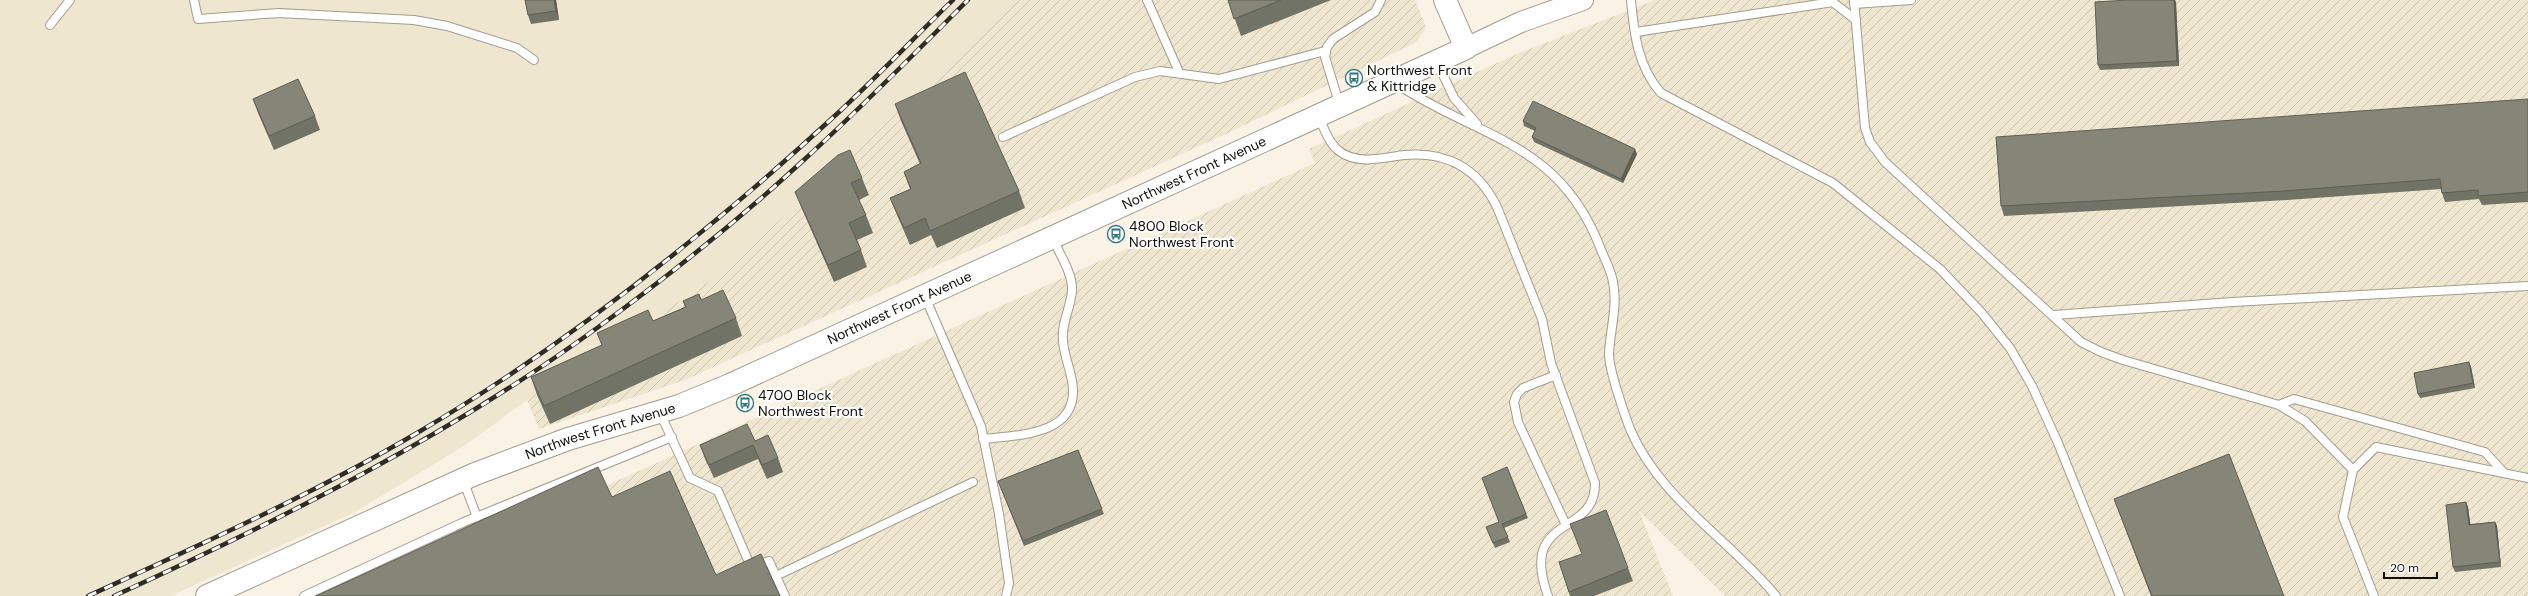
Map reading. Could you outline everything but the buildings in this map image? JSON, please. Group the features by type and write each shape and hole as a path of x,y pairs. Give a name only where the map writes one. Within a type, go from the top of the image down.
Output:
{"main road":[{"path":"1444,0 1466,48"},
{"name":"Northwest Front Avenue","path":"207,596 463,479 561,442 660,412 730,385 1053,239 1466,48"}],"street":[{"name":"Northwest Front Avenue","path":"1466,48 1521,22 1583,0"}],"lane":[{"path":"50,25 70,0"},
{"path":"194,0 198,19 307,13 430,22 517,48 534,60"},
{"path":"1147,0 1179,72"},
{"path":"1340,106 1325,57 1325,51 1334,39 1375,12 1381,0"},
{"path":"1631,0 1641,62 1649,79 1661,93 1833,183 1940,269 1981,312 2010,348 2032,386 2058,443 2120,596"},
{"path":"1911,0 1854,2 1864,120 1870,142 1877,153 2054,315 2081,342 2101,352 2279,406 2305,421 2353,470"},
{"path":"1636,32 1832,1 1856,20"},
{"path":"1003,137 1134,77 1160,71 1179,72 1219,79 1325,51"},
{"path":"1437,61 1454,98 1467,115 1486,131"},
{"path":"1393,82 1437,109 1510,142 1555,175 1577,202 1594,234 1613,282 1614,324 1609,355 1631,430 1651,465 1675,495 1760,576 1776,596"},
{"path":"1318,116 1334,147 1347,156 1370,160 1404,155 1440,156 1467,168 1484,184 1497,206 1542,319 1556,376 1595,483 1595,495 1591,504 1582,515 1552,536 1544,546 1540,562 1548,596"},
{"path":"984,439 1045,430 1060,422 1071,407 1073,390 1071,374 1063,342 1063,324 1072,289 1069,276 1053,239"},
{"path":"2054,315 2233,302 2528,286"},
{"path":"925,296 981,426 999,514 1010,583 1006,596"},
{"path":"1556,376 1523,388 1517,394 1514,402 1514,412 1566,525"},
{"path":"2279,406 2294,399 2485,452 2504,473"},
{"path":"660,412 690,478 718,491 751,567 769,561 785,596"},
{"path":"304,596 477,517 672,437"},
{"path":"2374,596 2343,517 2353,470 2376,447 2528,478"},
{"path":"463,479 477,517"},
{"path":"776,576 973,482"}],"shaded area":[{"path":"0,0 1014,0 844,163 716,277 527,400 464,446 355,512 171,596 0,596"},
{"path":"1014,0 1415,0 1426,27 1417,42 1226,134 685,380 539,429 527,400 716,277 844,163"},
{"path":"1655,0 2528,0 2528,596 1725,596 1639,511 1673,596 364,596 1315,163 1309,149 1512,56"}],"railway":[{"path":"88,596 296,498 377,456 474,398 529,362 637,284 740,200 790,157 854,98 953,0"},
{"path":"114,596 239,537 362,474 482,405 540,368 651,288 756,203 868,100 968,0"}],"place":[{"name":"Northwest Front & Kittridge","path":"1354,78"},
{"name":"4800 Block Northwest Front","path":"1116,234"},
{"name":"4700 Block Northwest Front","path":"745,403"}]}
